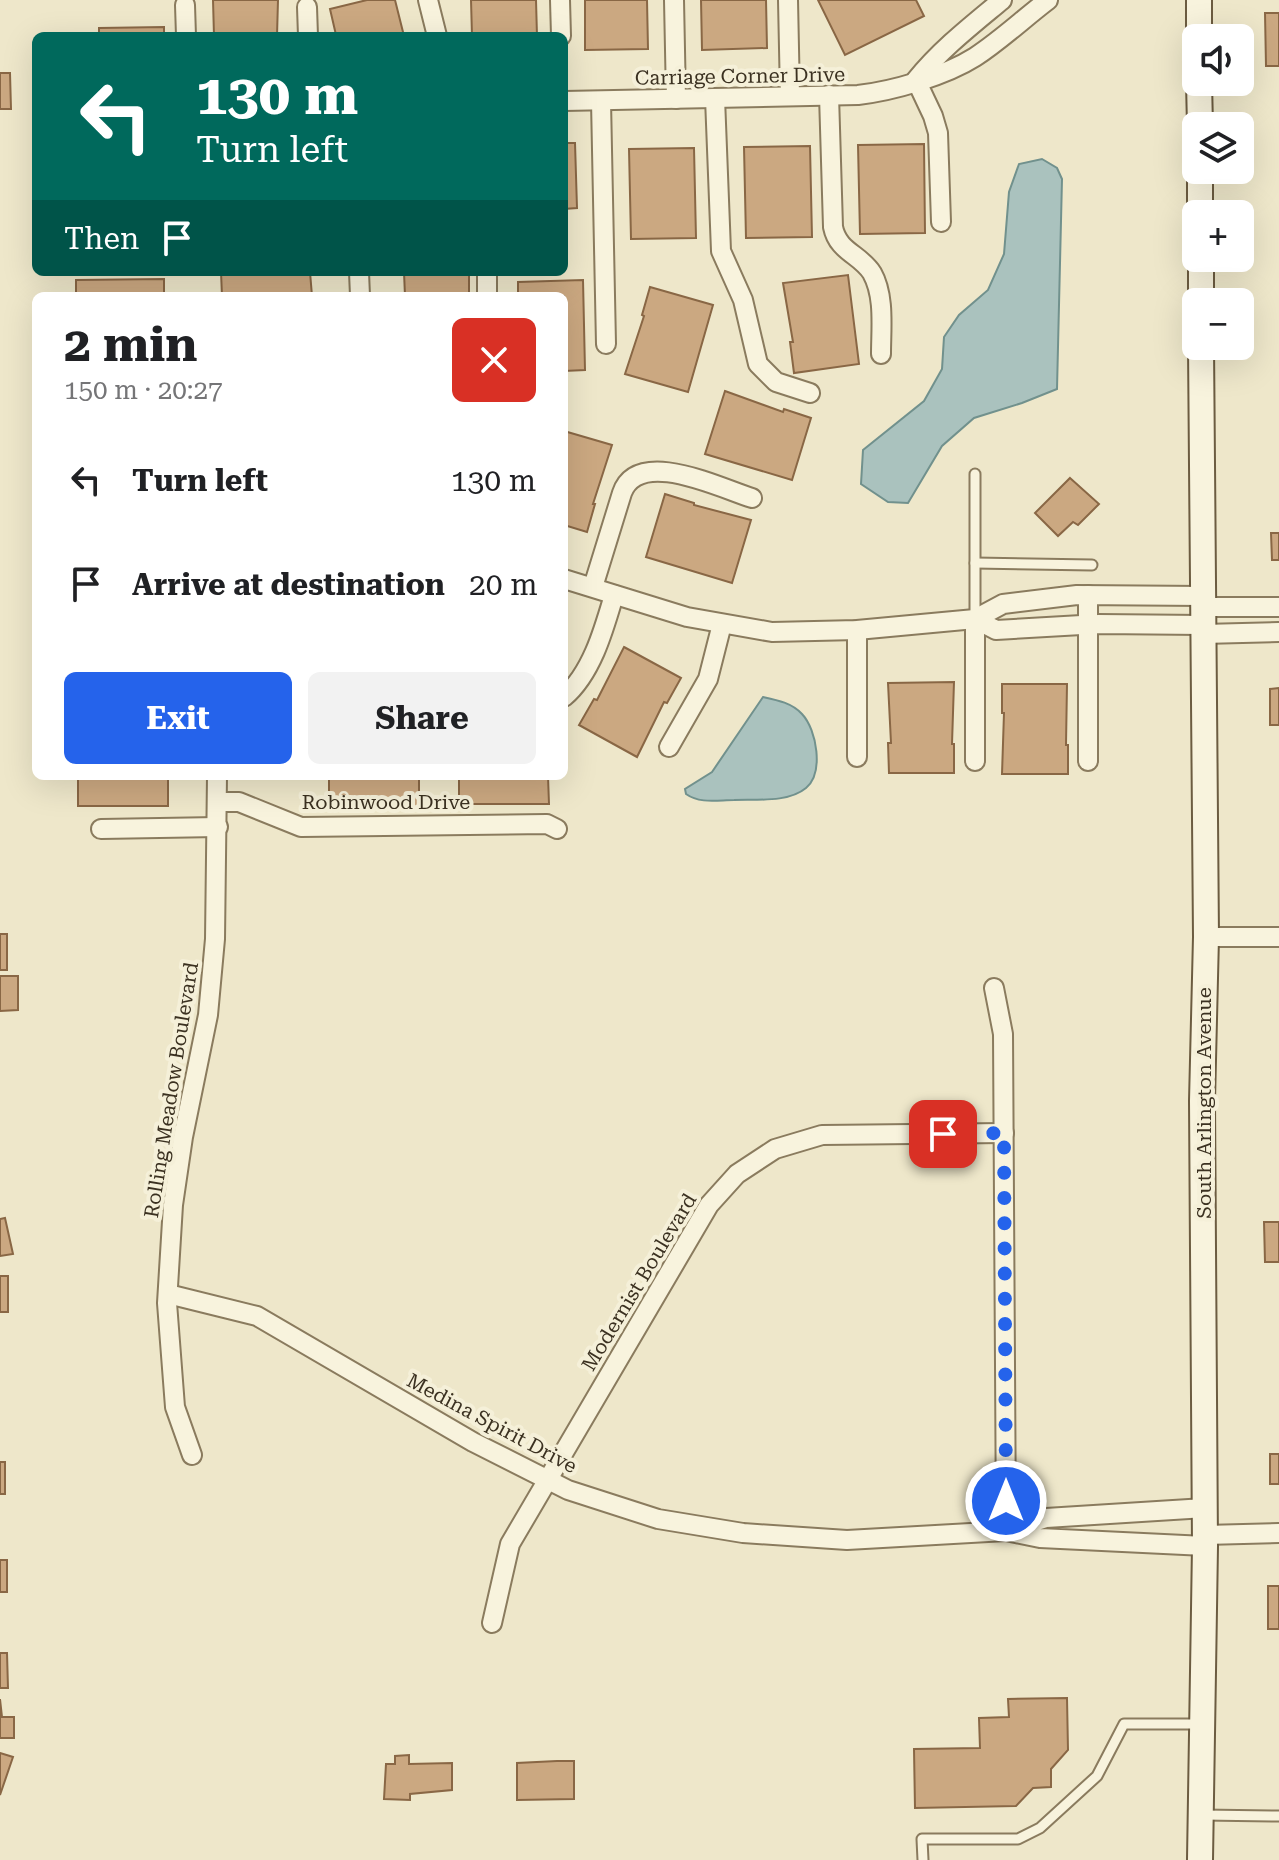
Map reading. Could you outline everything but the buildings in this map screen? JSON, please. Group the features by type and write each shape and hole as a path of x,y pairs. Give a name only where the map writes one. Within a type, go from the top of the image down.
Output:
{"main road":[{"path":"1199,0 1199,24"},
{"name":"South Arlington Avenue","path":"1200,1860 1204,1724 1202,1101 1206,937 1201,360"}],"street":[{"path":"428,0 436,32"},
{"path":"560,0 561,32"},
{"path":"674,0 676,99"},
{"path":"788,0 790,96"},
{"name":"Carriage Corner Drive","path":"918,80 930,62 1002,0"},
{"name":"Carriage Corner Drive","path":"568,101 829,95 896,89 944,73 973,59 1048,0"},
{"path":"185,5 186,32"},
{"path":"307,7 308,32"},
{"path":"918,80 938,133 941,222"},
{"path":"829,95 834,234 848,253 869,268 877,283 881,354"},
{"path":"715,98 721,251 743,300 758,364 776,382 810,393"},
{"path":"601,101 606,344"},
{"path":"593,587 625,483 637,475 650,470 665,470 752,498"},
{"path":"568,580 687,617 772,632 857,630 975,619 1003,604 1088,595 1279,632"},
{"path":"568,693 595,651 614,595"},
{"path":"1088,595 1088,761"},
{"path":"975,619 996,630 1203,616 1279,607"},
{"path":"975,619 975,761"},
{"path":"669,747 708,679 722,624"},
{"path":"857,630 857,757"},
{"name":"Rolling Meadow Boulevard","path":"192,1455 175,1407 168,1294 173,1205 183,1137 208,1015 215,939 217,780"},
{"name":"Robinwood Drive","path":"217,802 239,802 301,827 547,824 557,829"},
{"path":"101,829 218,827"},
{"path":"1206,937 1279,937"},
{"path":"994,988 1003,1034 1006,1531"},
{"name":"Modernist Boulevard","path":"492,1623 510,1544 709,1205 737,1174 775,1149 822,1135 1004,1133"},
{"name":"Medina Spirit Drive","path":"168,1294 257,1316 473,1442 547,1480 568,1490 658,1519 743,1533 847,1540 1006,1531 1046,1518 1205,1508"},
{"name":"Medina Spirit Drive","path":"1006,1531 1040,1538 1205,1540 1279,1533"}],"lane":[{"path":"975,474 975,619"},
{"path":"975,563 1092,565"},
{"path":"923,1860 922,1839 1018,1839 1040,1828 1097,1776 1124,1724 1204,1724"},
{"path":"1203,1815 1279,1816"}],"water":[{"path":"1042,159 1057,168 1062,179 1057,389 974,418 942,446 908,503 888,502 861,484 863,450 924,401 942,369 944,337 959,315 988,290 1004,254 1009,192 1019,164"},
{"path":"763,697 794,707 807,721 815,740 817,762 812,781 799,793 772,799 709,801 686,794 685,789 712,772"}],"route":[{"path":"943,1134 1004,1133 1006,1501"}]}
